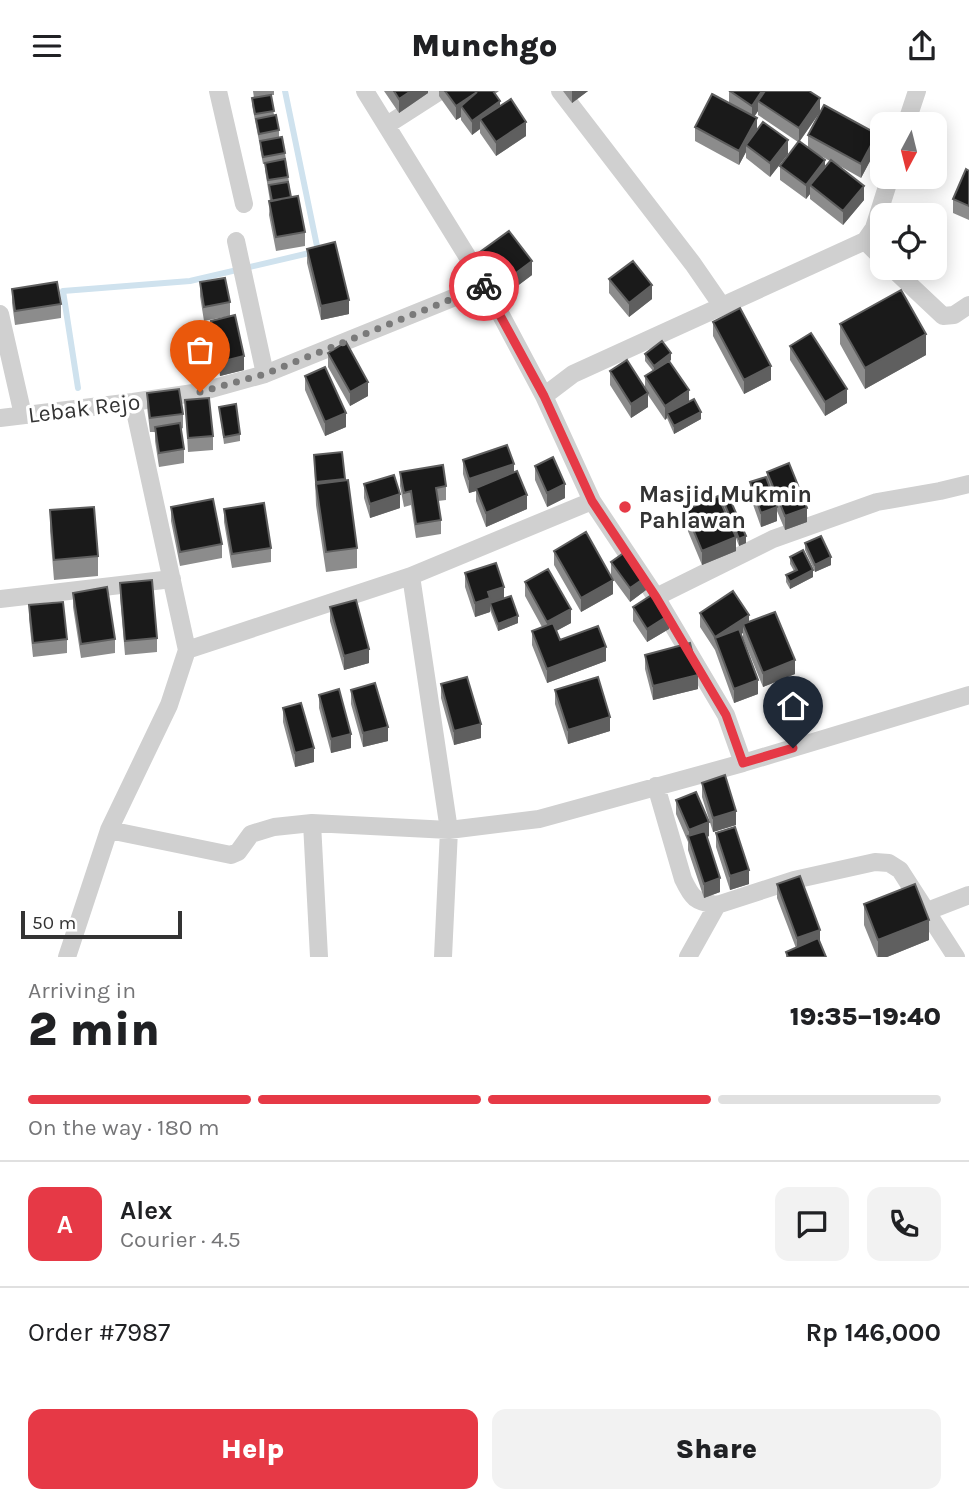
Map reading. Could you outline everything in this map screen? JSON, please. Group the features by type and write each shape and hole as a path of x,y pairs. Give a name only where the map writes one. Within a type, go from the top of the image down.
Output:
{"street":[{"path":"218,91 244,204"},
{"path":"365,91 485,285 544,396 592,501 656,597 726,715 743,763"},
{"path":"387,125 440,91"},
{"path":"560,91 693,264 722,306"},
{"path":"910,112 917,91"},
{"path":"544,396 573,374 865,241 874,228 886,189"},
{"path":"865,241 870,246"},
{"path":"237,250 265,374"},
{"path":"905,280 943,316 954,315 969,305"},
{"name":"Lebak Rejo","path":"0,418 200,392 265,374 485,285"},
{"path":"0,314 23,415"},
{"path":"67,957 110,831 169,705 187,650 133,402"},
{"path":"656,597 773,539 877,502 969,484"},
{"path":"187,650 411,576 592,501"},
{"path":"411,576 449,830 443,957"},
{"path":"0,599 172,579"},
{"path":"110,831 232,855 238,852 251,834 261,829 312,823 449,830 539,820 743,763 969,695"},
{"path":"656,786 683,879 700,903 717,905 794,880 875,862 889,863 901,870 925,912 956,957"},
{"path":"312,823 318,957"},
{"path":"925,912 969,895"},
{"path":"688,957 717,905"}],"building":[{"path":"394,91 411,91 399,99"},
{"path":"445,91 493,91 500,101 472,121 461,106 477,92 456,106"},
{"path":"730,91 762,91 752,106"},
{"path":"765,91 809,91 820,98 799,128 758,101"},
{"path":"712,94 757,118 739,151 695,127"},
{"path":"271,95 274,111 255,114 252,98"},
{"path":"511,99 526,122 496,142 480,119"},
{"path":"824,105 870,130 870,147 861,164 808,135"},
{"path":"276,115 279,130 259,134 256,119"},
{"path":"763,122 788,140 770,163 746,145"},
{"path":"282,137 285,153 263,157 260,141"},
{"path":"799,141 825,160 806,185 780,166"},
{"path":"285,159 288,177 268,180 265,163"},
{"path":"831,160 864,186 843,211 810,185"},
{"path":"966,169 969,171 969,206 953,199"},
{"path":"288,182 291,197 272,201 269,185"},
{"path":"298,196 305,232 276,237 269,201"},
{"path":"509,231 532,261 504,282 480,252"},
{"path":"335,242 349,300 321,306 307,249"},
{"path":"633,261 652,285 629,303 609,279"},
{"path":"225,278 230,302 204,307 200,282"},
{"path":"57,282 61,304 15,311 12,289"},
{"path":"901,290 926,334 865,368 840,324"},
{"path":"740,308 771,366 744,380 713,322"},
{"path":"235,315 244,356 220,362 211,321"},
{"path":"811,333 847,389 825,402 790,346"},
{"path":"662,341 671,353 654,366 645,354"},
{"path":"346,342 368,382 350,392 328,353"},
{"path":"627,360 648,393 631,404 610,371"},
{"path":"669,361 689,390 665,406 645,376"},
{"path":"325,367 346,413 325,422 305,376"},
{"path":"179,389 183,414 150,418 147,393"},
{"path":"209,398 213,436 188,438 185,400"},
{"path":"694,399 701,412 674,426 667,413"},
{"path":"236,404 240,434 224,437 219,407"},
{"path":"180,423 184,449 159,453 155,427"},
{"path":"507,445 514,464 469,479 463,460"},
{"path":"342,452 345,479 316,482 314,455"},
{"path":"553,457 565,484 547,493 535,466"},
{"path":"789,463 807,508 785,516 767,472"},
{"path":"443,465 446,486 436,488 441,520 416,524 411,491 404,493 400,472"},
{"path":"517,471 527,495 486,513 476,488"},
{"path":"394,475 400,494 370,504 364,484"},
{"path":"766,477 777,507 761,513 750,482"},
{"path":"348,480 357,548 326,552 316,484"},
{"path":"718,496 736,537 702,551 685,510"},
{"path":"729,497 746,536 739,539 723,500"},
{"path":"213,499 222,544 180,552 171,507"},
{"path":"264,503 271,548 232,554 224,509"},
{"path":"94,507 98,556 54,560 50,510"},
{"path":"586,532 613,580 581,598 554,551"},
{"path":"821,536 831,557 815,565 805,543"},
{"path":"628,550 646,577 630,588 611,562"},
{"path":"803,550 813,570 790,582 786,575 797,570 790,557"},
{"path":"496,563 504,587 488,592 490,598 475,603 465,573"},
{"path":"548,569 571,609 547,622 525,582"},
{"path":"152,580 157,638 125,641 120,583"},
{"path":"107,587 115,639 81,644 73,593"},
{"path":"733,591 749,615 715,637 700,613"},
{"path":"655,593 669,615 647,629 633,607"},
{"path":"511,596 518,616 498,624 490,603"},
{"path":"356,600 369,649 344,656 330,607"},
{"path":"63,602 67,639 33,643 29,605"},
{"path":"775,612 795,660 763,673 743,624"},
{"path":"553,623 560,640 598,626 606,647 547,669 532,631"},
{"path":"739,629 758,680 734,689 715,638"},
{"path":"690,643 698,675 653,686 645,655"},
{"path":"467,677 481,724 454,731 441,684"},
{"path":"598,677 610,717 568,730 555,690"},
{"path":"375,683 388,727 363,733 351,690"},
{"path":"339,689 351,734 331,739 319,695"},
{"path":"301,703 314,748 295,753 283,708"},
{"path":"725,775 736,811 713,818 702,783"},
{"path":"696,792 709,822 689,830 676,800"},
{"path":"735,827 749,870 730,876 716,833"},
{"path":"705,831 720,878 704,884 688,836"},
{"path":"800,876 820,930 797,938 777,884"},
{"path":"915,884 929,920 878,940 864,904"},
{"path":"818,938 826,957 788,957 786,952"}],"waterway":[{"path":"78,388 63,291 190,281 318,251 285,91"}],"way so far":[{"path":"200,392 265,374 484,286"}],"place":[{"name":"Masjid Mukmin Pahlawan","path":"625,507"}],"route":[{"path":"484,286 544,396 592,501 656,597 726,715 743,763 793,748"}]}
